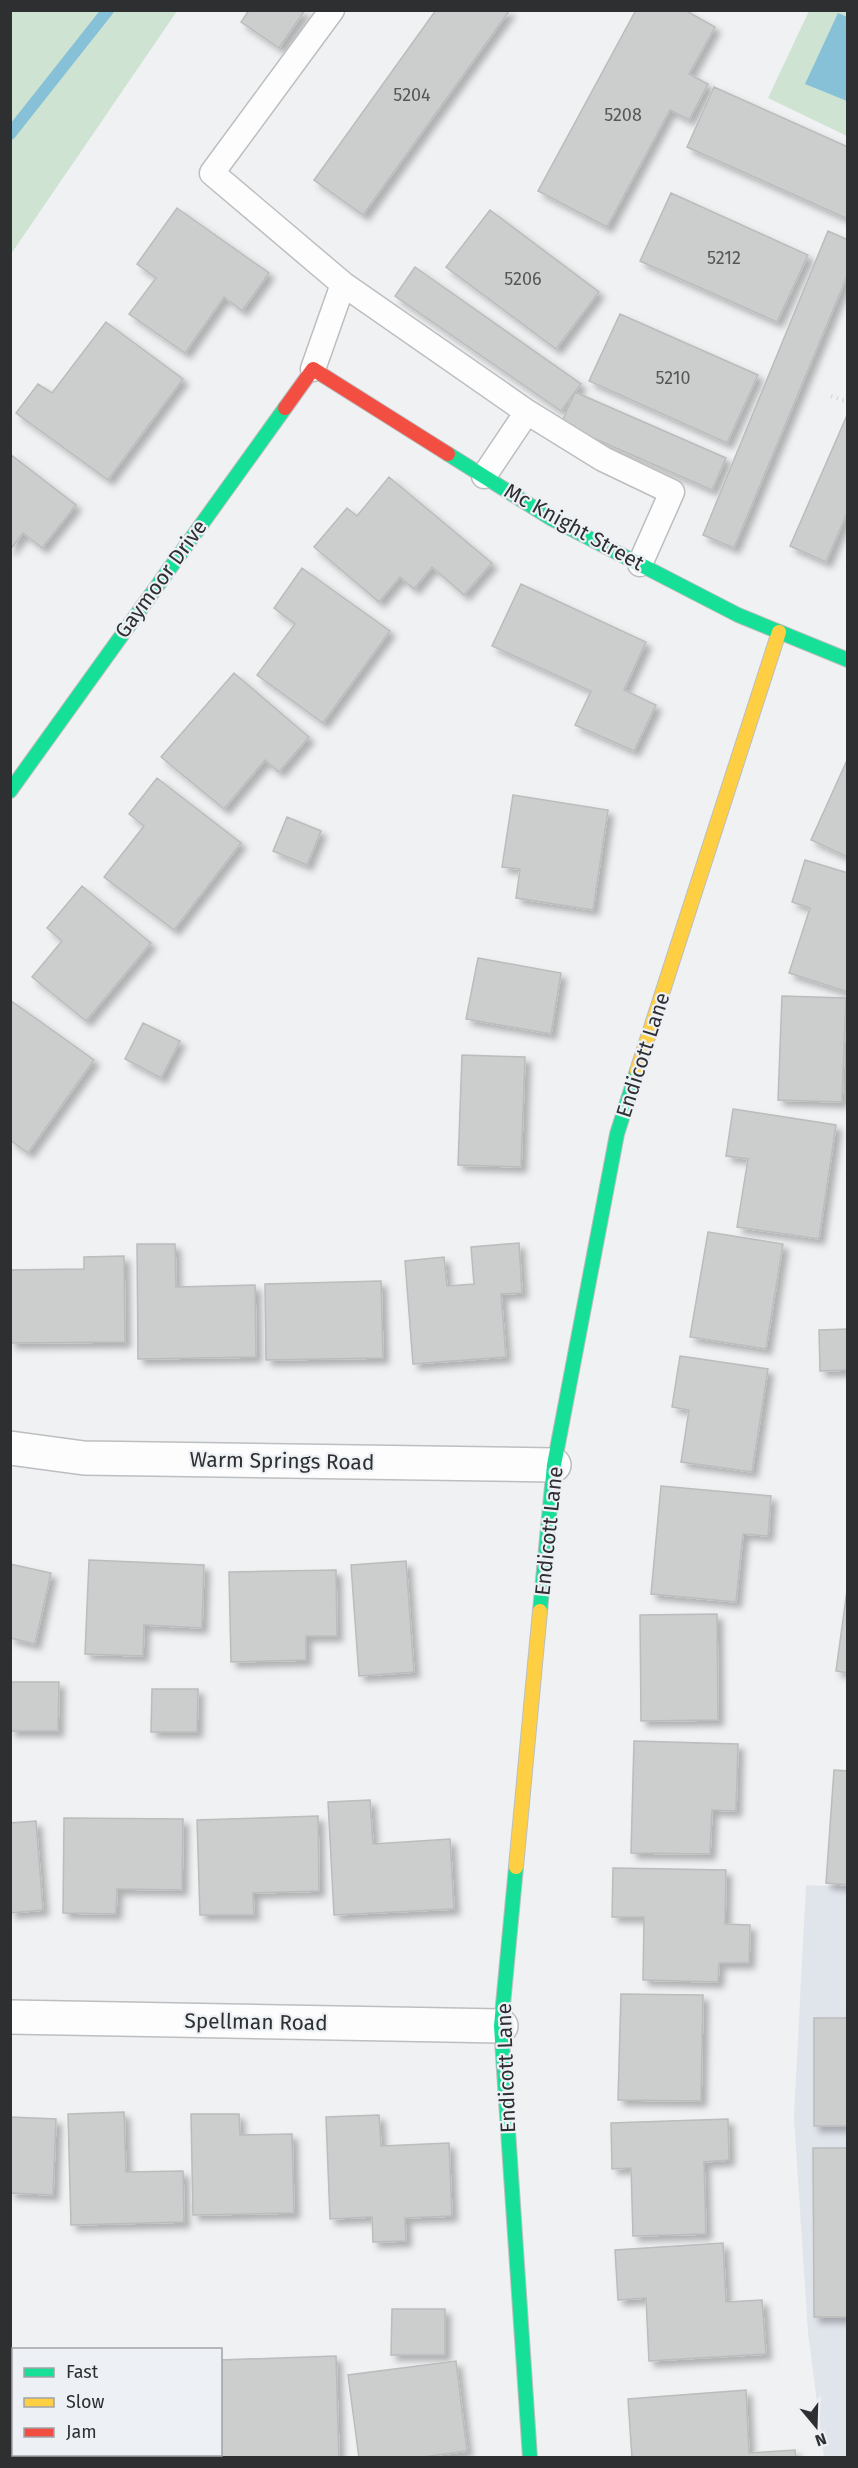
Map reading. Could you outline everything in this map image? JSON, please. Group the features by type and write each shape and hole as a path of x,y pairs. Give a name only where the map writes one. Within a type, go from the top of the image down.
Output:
{"street":[{"name":"Mc Knight Street","path":"313,369 552,519 738,615 848,660"},
{"name":"Gaymoor Drive","path":"10,791 313,369"},
{"name":"Endicott Lane","path":"530,2457 501,2026 554,1465 618,1134 779,632"},
{"name":"Warm Springs Road","path":"10,1448 84,1458 554,1465"},
{"name":"Spellman Road","path":"10,2018 501,2026"}],"lane":[{"path":"332,10 212,172 343,284 528,412 603,459 672,492 639,564"},
{"path":"313,369 343,284"},
{"path":"484,476 528,412"}],"path":[{"path":"831,396 848,402"}],"shaded area":[{"path":"806,1885 847,1887 847,2457 824,2457 808,2332 794,2117"}],"green space":[{"path":"10,11 177,11 11,254"},
{"path":"809,11 847,11 847,136 768,98"}],"water":[{"path":"838,13 847,17 847,101 805,84"}],"building":[{"path":"249,10 305,10 279,48 241,22"},
{"path":"436,10 510,10 363,215 314,180"},
{"path":"636,10 685,10 715,27 689,74 708,84 689,120 670,110 607,227 538,191"},
{"path":"714,87 848,147 848,219 687,147"},
{"path":"671,193 808,255 777,322 640,261"},
{"path":"177,208 269,273 242,311 224,297 185,353 129,314 156,278 137,264"},
{"path":"490,210 599,292 556,349 446,267"},
{"path":"828,231 848,240 848,274 734,548 703,535"},
{"path":"415,267 581,384 561,411 395,296"},
{"path":"620,314 758,375 727,443 589,381"},
{"path":"106,322 183,379 108,480 16,413 38,384 52,393"},
{"path":"575,392 726,458 712,490 561,424"},
{"path":"848,413 848,511 826,562 790,546"},
{"path":"10,454 76,505 42,548 23,533 10,550"},
{"path":"389,477 492,563 464,595 432,567 414,589 400,577 379,602 314,547 347,508 357,516"},
{"path":"302,568 390,631 323,723 257,675 295,624 274,608"},
{"path":"521,584 646,642 624,690 656,705 634,751 575,725 591,691 492,646"},
{"path":"234,673 309,737 279,772 265,760 224,809 161,757"},
{"path":"848,758 848,857 811,840"},
{"path":"157,778 241,843 174,930 104,877 144,826 129,814"},
{"path":"513,795 608,810 593,910 516,898 520,869 502,867"},
{"path":"287,817 321,831 307,865 273,851"},
{"path":"805,860 848,873 848,992 789,973 810,908 792,902"},
{"path":"82,886 151,943 86,1021 32,977 62,941 47,928"},
{"path":"478,958 561,973 551,1034 466,1019"},
{"path":"782,996 846,998 842,1102 778,1100"},
{"path":"10,1000 94,1060 28,1153 10,1140"},
{"path":"143,1023 180,1041 161,1078 125,1059"},
{"path":"462,1055 525,1057 521,1167 458,1165"},
{"path":"733,1109 836,1125 819,1239 737,1227 748,1159 726,1156"},
{"path":"708,1232 783,1244 766,1349 690,1337"},
{"path":"519,1243 522,1293 501,1294 506,1357 413,1364 405,1261 444,1257 447,1286 474,1284 471,1247"},
{"path":"137,1244 175,1244 176,1287 255,1285 256,1357 138,1359"},
{"path":"124,1256 125,1342 10,1343 10,1270 84,1269 84,1257"},
{"path":"381,1281 383,1358 266,1360 265,1284"},
{"path":"848,1329 848,1370 820,1371 819,1330"},
{"path":"680,1356 768,1369 752,1472 681,1462 689,1410 672,1407"},
{"path":"661,1486 771,1496 768,1536 743,1534 736,1602 651,1594"},
{"path":"89,1560 204,1565 202,1628 144,1625 143,1656 85,1654"},
{"path":"406,1561 414,1672 359,1676 351,1565"},
{"path":"10,1564 51,1573 35,1644 10,1638"},
{"path":"336,1570 337,1636 306,1636 306,1660 231,1662 229,1572"},
{"path":"848,1583 848,1673 836,1671"},
{"path":"717,1614 718,1720 641,1721 640,1615"},
{"path":"10,1682 59,1682 58,1731 10,1731"},
{"path":"152,1689 198,1689 197,1732 151,1732"},
{"path":"634,1741 738,1744 736,1811 712,1810 710,1854 631,1853"},
{"path":"834,1770 848,1771 848,1885 826,1883"},
{"path":"370,1800 373,1844 450,1839 454,1909 334,1915 328,1802"},
{"path":"318,1816 319,1891 253,1893 254,1915 200,1915 197,1820"},
{"path":"64,1818 183,1819 182,1890 117,1889 116,1914 63,1913"},
{"path":"36,1821 43,1910 10,1913 10,1823"},
{"path":"613,1868 726,1870 725,1924 750,1925 749,1963 719,1963 718,1982 643,1980 644,1917 612,1917"},
{"path":"621,1994 703,1995 701,2101 618,2100"},
{"path":"814,2018 848,2018 848,2126 814,2126"},
{"path":"124,2112 126,2172 183,2171 184,2222 71,2225 68,2114"},
{"path":"191,2114 239,2114 240,2135 292,2134 294,2213 193,2215"},
{"path":"379,2115 381,2146 449,2143 452,2216 405,2218 406,2241 373,2242 372,2217 330,2219 326,2117"},
{"path":"10,2117 56,2119 53,2195 10,2193"},
{"path":"728,2119 729,2160 704,2162 706,2234 633,2236 631,2168 612,2169 611,2123"},
{"path":"813,2148 848,2148 848,2317 814,2317"},
{"path":"723,2243 726,2302 762,2300 766,2354 649,2361 646,2298 618,2300 615,2250"},
{"path":"392,2309 445,2309 445,2355 391,2355"},
{"path":"336,2356 339,2458 220,2458 222,2456 222,2360"},
{"path":"456,2361 467,2451 415,2458 359,2458 348,2375"},
{"path":"746,2390 749,2453 795,2450 796,2458 632,2458 628,2399"},
{"path":"10,2394 12,2394 12,2456 64,2456 65,2458 10,2458"},
{"path":"84,2456 203,2456 203,2458 84,2458"}],"waterway":[{"path":"10,134 108,10"}],"traffic: fast":[{"path":"10,791 285,408"},
{"path":"448,454 552,519 738,615 848,660"},
{"path":"540,1611 554,1465 617,1134 637,1071"},
{"path":"516,1867 501,2026 530,2458"}],"traffic: slow":[{"path":"637,1071 779,632"},
{"path":"516,1867 540,1611"}],"traffic: jam":[{"path":"285,408 313,369 448,454"}]}
